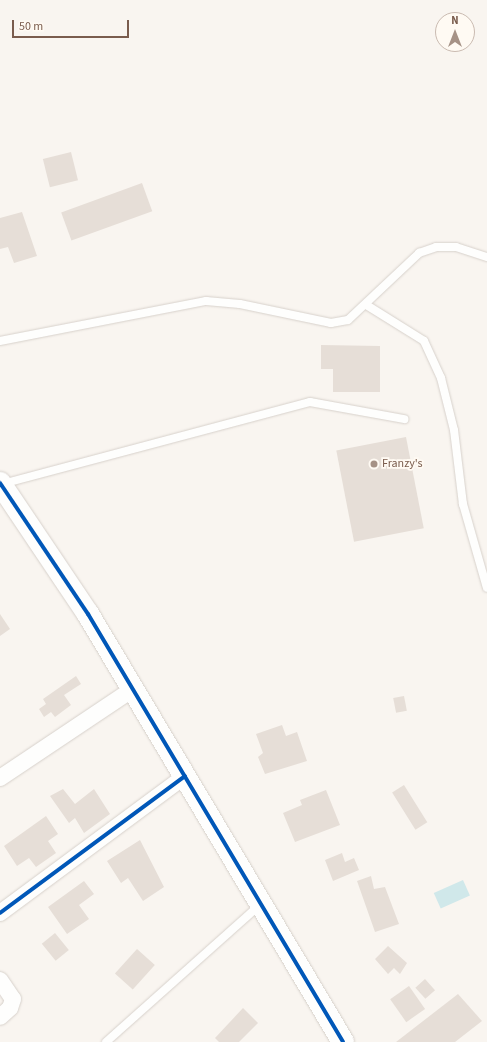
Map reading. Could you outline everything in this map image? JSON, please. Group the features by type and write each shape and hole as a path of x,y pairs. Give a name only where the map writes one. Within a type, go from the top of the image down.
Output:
{"street":[{"path":"0,484 88,614 343,1042"},
{"path":"0,778 133,689"},
{"path":"0,914 185,776"},
{"path":"0,980 13,999 10,1008 0,1017"}],"lane":[{"path":"0,341 206,301 240,304 331,322 348,320 368,306 400,269 425,251 436,247 456,247 487,256"},
{"path":"368,306 424,341 440,378 454,430 464,504 487,588"},
{"path":"0,484 310,402 404,419"},
{"path":"106,1042 261,904"}],"water":[{"path":"463,880 470,896 441,909 434,893"}],"building":[{"path":"71,152 78,180 50,187 43,159"},
{"path":"142,183 152,211 71,241 61,212"},
{"path":"22,212 37,256 14,263 8,247 0,249 0,218"},
{"path":"321,345 380,346 380,392 333,392 333,369 321,369"},
{"path":"406,437 424,528 354,542 336,451"},
{"path":"0,614 10,629 0,636"},
{"path":"76,676 81,684 64,695 71,705 55,717 51,712 44,717 39,709 46,704 43,699"},
{"path":"404,696 407,711 396,713 393,698"},
{"path":"282,725 286,736 297,732 307,761 265,774 258,757 263,753 256,734"},
{"path":"404,785 427,822 415,830 392,792"},
{"path":"63,789 75,804 94,789 110,814 84,833 75,818 69,823 50,796"},
{"path":"326,790 340,825 295,842 283,813 302,805 300,800"},
{"path":"46,816 58,834 48,841 56,853 36,867 29,858 17,866 4,846"},
{"path":"140,840 164,887 143,901 128,878 121,883 107,861"},
{"path":"342,853 345,862 354,858 359,870 333,881 325,860"},
{"path":"371,876 374,889 385,887 399,924 375,932 357,881"},
{"path":"84,881 94,894 79,905 89,919 67,934 48,907"},
{"path":"55,933 69,950 56,961 42,944"},
{"path":"388,946 407,963 400,974 394,968 388,974 375,959"},
{"path":"137,949 155,965 133,990 115,974"},
{"path":"425,979 435,990 425,999 415,988"},
{"path":"409,986 425,1009 406,1022 390,999"},
{"path":"458,994 482,1021 455,1042 396,1042"},
{"path":"243,1008 258,1023 239,1042 219,1042 215,1038"}],"cycle path":[{"path":"0,483 88,614 343,1042"},
{"path":"0,913 185,776"}],"place":[{"name":"Franzy's","path":"374,464"}]}
